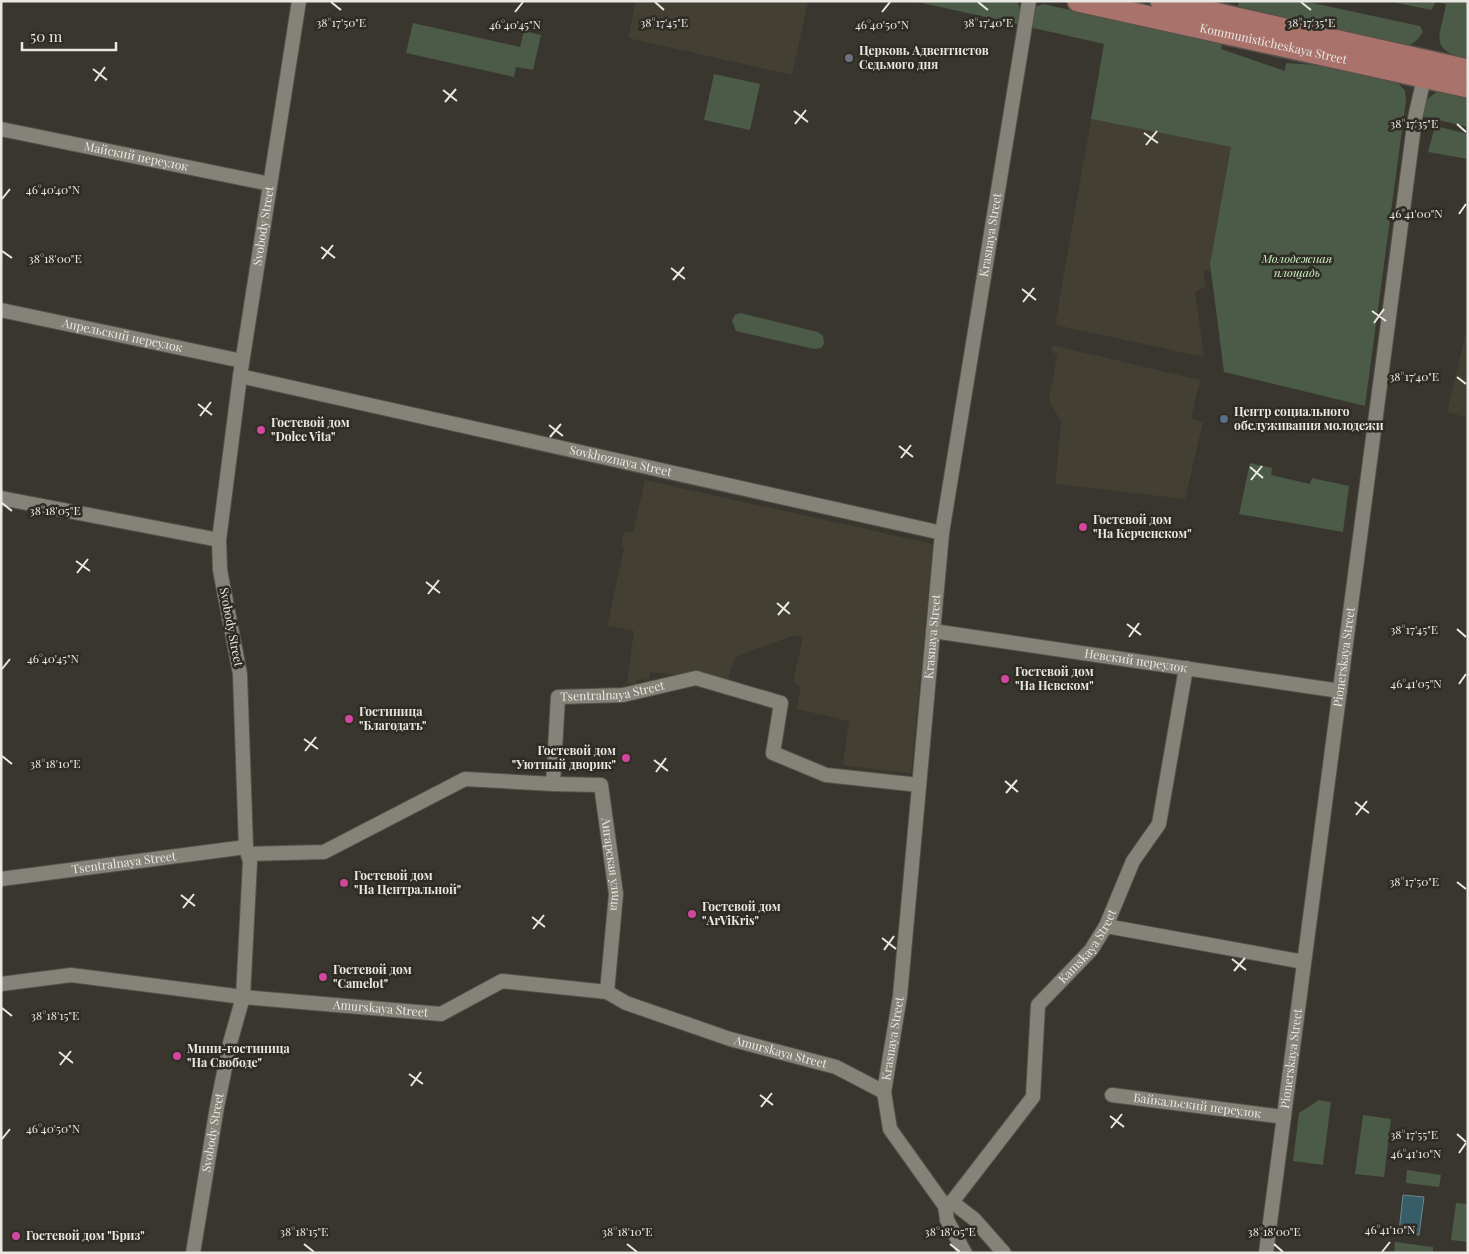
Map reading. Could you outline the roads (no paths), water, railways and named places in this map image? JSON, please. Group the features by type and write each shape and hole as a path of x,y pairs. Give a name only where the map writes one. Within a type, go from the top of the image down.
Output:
{"main road":[{"name":"Kommunisticheskaya Street","path":"1078,1 1426,69 1468,70"},
{"name":"Kommunisticheskaya Street","path":"1162,1 1426,69 1468,87"}],"street":[{"name":"Svobody Street","path":"193,1253 219,1098 230,1043 243,997 250,862 247,851 240,674 220,570 219,540 242,361 299,1"},
{"name":"Krasnaya Street","path":"964,1253 947,1220 948,1204 890,1129 884,1092 900,996 942,533 1029,1"},
{"name":"Pionerskaya Street","path":"1266,1253 1415,118 1426,69"},
{"name":"Майский переулок","path":"1,129 270,184"},
{"name":"Апрельский переулок","path":"1,310 242,361"},
{"name":"Sovkhoznaya Street","path":"240,376 942,533"},
{"path":"1,498 219,540"},
{"name":"Невский переулок","path":"933,631 1340,691"},
{"name":"Kamskaya Street","path":"948,1204 1033,1097 1038,1005 1091,950 1106,926 1133,861 1159,824 1186,668"},
{"name":"Tsentralnaya Street","path":"1,879 247,851 324,852 466,779 553,784 558,697 623,695 696,678 781,703 773,753 826,775 919,785"},
{"name":"Ангарская улица","path":"553,784 601,784 616,894 606,992"},
{"path":"1106,926 1304,962"},
{"name":"Amurskaya Street","path":"1,984 71,975 243,997 440,1014 502,981 606,992 626,1003 730,1039 836,1067 884,1092"},
{"name":"Байкальский переулок","path":"1112,1096 1284,1117"},
{"path":"948,1204 974,1219 1004,1253"}],"water":[{"path":"1403,1195 1424,1197 1419,1235 1399,1232"}],"place":[{"name":"Церковь Адвентистов Седьмого дня","path":"849,58"},
{"name":"Центр социального обслуживания молодежи","path":"1224,419"},
{"name":"Гостевой дом \"Dolce Vita\"","path":"261,430"},
{"name":"Гостевой дом \"На Керченском\"","path":"1083,527"},
{"name":"Гостевой дом \"На Невском\"","path":"1005,679"},
{"name":"Гостиница \"Благодать\"","path":"349,719"},
{"name":"Гостевой дом \"Уютный дворик\"","path":"626,758"},
{"name":"Гостевой дом \"На Центральной\"","path":"344,883"},
{"name":"Гостевой дом \"ArViKris\"","path":"692,914"},
{"name":"Гостевой дом \"Camelot\"","path":"323,977"},
{"name":"Мини-гостиница \"На Свободе\"","path":"177,1056"},
{"name":"Гостевой дом \"Бриз\"","path":"16,1236"}],"park label":[{"name":"Молодежная площадь","path":"1297,266"}]}
